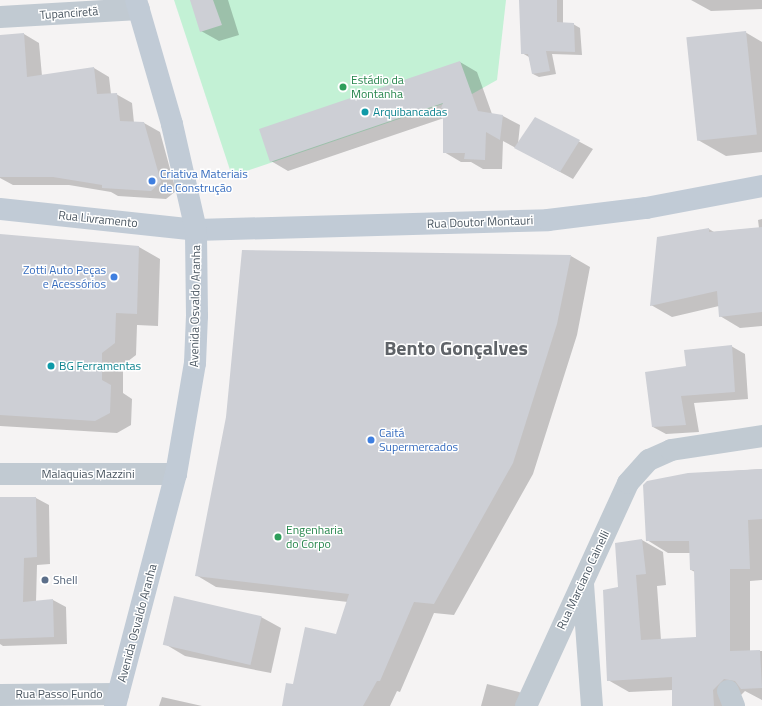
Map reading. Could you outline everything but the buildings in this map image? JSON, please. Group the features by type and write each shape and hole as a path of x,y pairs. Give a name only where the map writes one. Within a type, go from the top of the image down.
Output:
{"main road":[{"name":"Avenida Osvaldo Aranha","path":"117,700 176,474 195,363 196,230 172,124 137,4"},
{"name":"Rua Doutor Montauri","path":"196,230 548,220 646,208 762,186"},
{"name":"Rua Livramento","path":"0,209 196,230"}],"street":[{"name":"Tupanciretã","path":"0,17 137,4"},
{"name":"Rua Marciano Cainelli","path":"526,706 628,483 649,460 671,450 762,436"},
{"name":"Malaquias Mazzini","path":"0,474 176,474"},
{"path":"583,583 592,706"},
{"name":"Rua Passo Fundo","path":"0,694 117,700"}],"green space":[{"name":"Estádio da Montanha","path":"174,0 506,0 497,80 472,94 232,176"}],"place":[{"name":"Estádio da Montanha","path":"343,87"},
{"name":"Arquibancadas","path":"365,112"},
{"name":"Criativa Materiais de Construção","path":"152,181"},
{"name":"Zotti Auto Peças e Acessórios","path":"114,277"},
{"name":"BG Ferramentas","path":"51,366"},
{"name":"Caitá Supermercados","path":"371,440"},
{"name":"Engenharia do Corpo","path":"278,537"},
{"name":"Shell","path":"45,580"}],"district":[{"name":"Bento Gonçalves","path":"456,347"}]}
